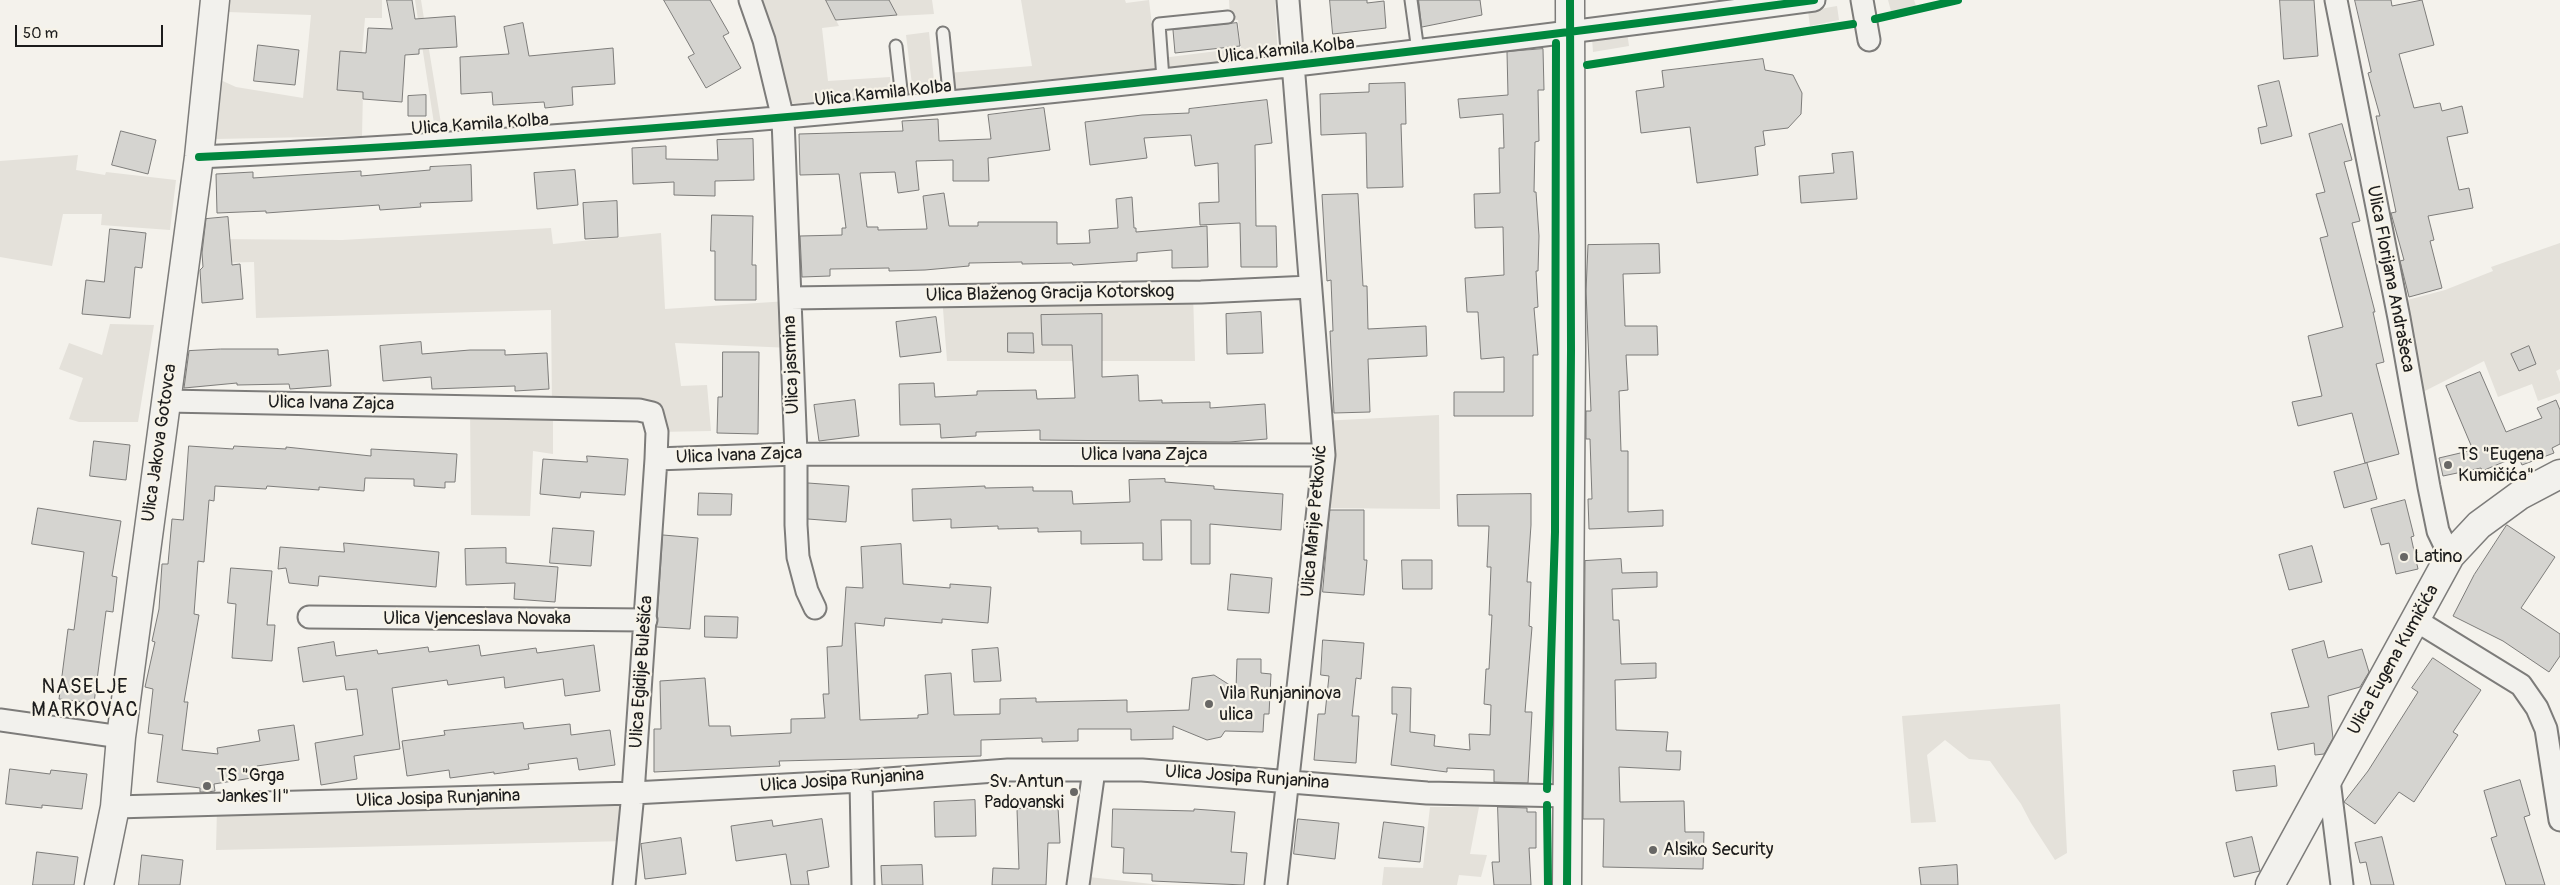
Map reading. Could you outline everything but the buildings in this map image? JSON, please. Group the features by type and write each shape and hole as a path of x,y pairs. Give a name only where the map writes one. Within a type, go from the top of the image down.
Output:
{"street":[{"name":"Ulica Jakova Gotovca","path":"99,885 115,807 121,737 199,157 215,0"},
{"name":"Ulica jasmina","path":"750,0 764,40 784,119 798,557 807,591 815,608"},
{"name":"Ulica Marije Petković","path":"1276,885 1324,455 1288,0"},
{"path":"1567,885 1571,340 1570,0"},
{"name":"Ulica Kamila Kolba","path":"199,157 331,150 784,119 1292,66 1814,0"},
{"path":"1862,0 1869,40"},
{"name":"Ulica Florijana Andrašeca","path":"2336,0 2399,318 2438,531 2450,556"},
{"name":"Ulica Blaženog Gracija Kotorskog","path":"790,298 1201,292 1310,288"},
{"name":"Ulica Ivana Zajca","path":"166,401 639,410 652,413 657,432 656,459 796,454 1324,455"},
{"name":"Ulica Egidije Bulešića","path":"624,885 646,620 656,459"},
{"name":"Ulica Eugena Kumičića","path":"2270,885 2417,621 2450,556 2479,525 2520,495 2560,474"},
{"name":"Ulica Vjenceslava Novaka","path":"309,617 646,620"},
{"path":"2417,621 2521,685 2537,708 2546,729 2556,772 2560,820"},
{"path":"0,720 121,737"},
{"name":"Ulica Josipa Runjanina","path":"115,807 633,793 861,781 1008,770 1142,770 1288,780 1426,793 1569,796"},
{"path":"1078,885 1094,770"},
{"path":"2329,780 2342,885"},
{"path":"861,781 863,885"}],"lane":[{"path":"1411,0 1418,50"},
{"path":"1163,80 1158,24 1228,17"},
{"path":"943,33 950,102"},
{"path":"896,46 903,107"}],"shaded area":[{"path":"229,0 382,0 382,18 365,18 362,53 340,52 337,89 363,92 362,136 215,139 216,78 236,87 303,98 311,15 228,12"},
{"path":"415,0 421,0 444,142 437,143"},
{"path":"760,0 826,0 839,26 822,28 828,81 890,77 892,97 780,104 763,36 773,32"},
{"path":"889,0 932,0 934,14 897,16"},
{"path":"1021,0 1125,0 1126,3 1149,0 1152,25 1159,24 1162,58 1241,48 1238,20 1230,20 1229,0 1275,0 1278,61 950,102 948,73 1032,66"},
{"path":"1888,0 1914,0 1916,6 1891,11"},
{"path":"1837,6 1839,20 1810,26 1808,11"},
{"path":"929,32 935,90 913,93 906,35"},
{"path":"1627,32 1629,46 1593,52 1592,38"},
{"path":"78,155 76,170 105,175 106,172 176,180 170,230 101,225 102,214 63,214 52,266 0,257 0,161"},
{"path":"551,228 553,244 661,233 665,309 788,301 792,348 675,343 681,386 707,385 711,431 657,432 652,413 553,408 553,454 533,451 530,516 471,515 470,407 552,408 551,310 256,318 254,262 215,263 214,239 342,240"},
{"path":"2560,243 2560,369 2556,371 2560,382 2560,393 2538,401 2532,384 2498,397 2484,361 2413,397 2396,303 2445,290 2493,271 2491,267"},
{"path":"1193,292 1195,361 947,361 942,296"},
{"path":"110,324 154,325 138,422 79,422 69,419 83,378 59,369 69,343 102,355"},
{"path":"1439,415 1440,509 1318,508 1321,421"},
{"path":"2060,704 2067,853 2055,860 2021,804 1990,761 1969,759 1945,740 1927,755 1936,822 1911,823 1902,716"},
{"path":"626,802 629,841 216,850 217,808"},
{"path":"1430,807 1479,807 1470,854 1487,855 1481,877 1459,875 1457,885 1382,885 1384,867 1423,868"},
{"path":"1080,876 1161,885 1078,885"}],"cycle path":[{"path":"1567,885 1571,350 1570,0"},
{"path":"199,157 604,132 1008,96 1210,75 1814,0"},
{"path":"1875,19 1958,0"},
{"path":"1587,65 1853,24"},
{"path":"1547,789 1555,532 1556,43"},
{"path":"1547,805 1548,885"}],"place":[{"name":"TS \"Eugena Kumičića\"","path":"2448,465"},
{"name":"Latino","path":"2404,557"},
{"name":"Vila Runjaninova ulica","path":"1209,704"},
{"name":"TS \"Grga Jankes II\"","path":"207,786"},
{"name":"Sv. Antun Padovanski","path":"1074,792"},
{"name":"Alsiko Security","path":"1653,850"}],"district":[{"name":"NASELJE MARKOVAC","path":"85,700"}]}
